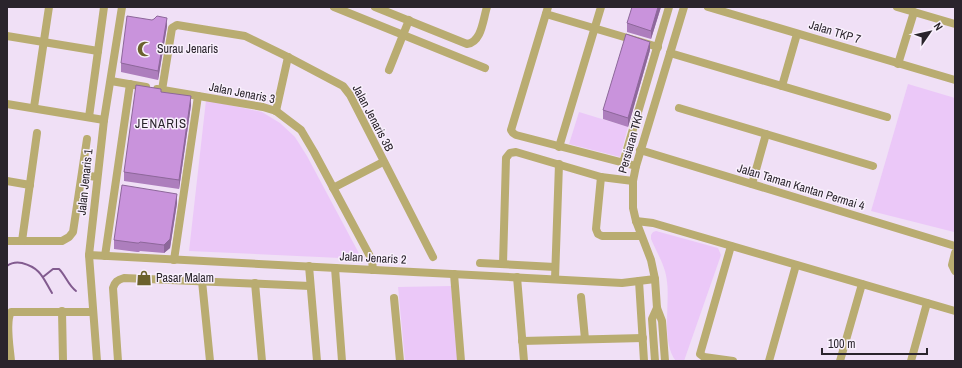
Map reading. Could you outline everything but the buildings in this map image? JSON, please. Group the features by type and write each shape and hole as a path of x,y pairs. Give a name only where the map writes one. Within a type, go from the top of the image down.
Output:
{"street":[{"path":"34,107 50,7"},
{"path":"89,117 104,7"},
{"name":"Jalan Jenaris 1","path":"97,361 92,312 89,255 104,120 124,19 122,7"},
{"path":"334,7 485,68"},
{"path":"375,7 467,44 478,39 487,7"},
{"path":"559,146 601,7"},
{"path":"623,163 669,7"},
{"name":"Persiaran TKP","path":"665,357 662,321 657,308 655,279 651,260 636,221 633,208 633,181 640,150 684,7"},
{"name":"Jalan TKP 7","path":"708,7 955,80"},
{"path":"897,7 955,24"},
{"path":"636,166 516,136 511,130 546,11 594,29 658,47"},
{"path":"898,64 914,12"},
{"path":"389,70 409,20"},
{"name":"Jalan Jenaris 3B","path":"162,90 172,28 177,25 245,36 342,86 350,95 433,257"},
{"path":"782,86 798,34"},
{"path":"7,36 98,51"},
{"path":"670,53 887,117"},
{"path":"276,111 288,57"},
{"name":"Jalan Jenaris 3","path":"111,81 276,111 301,130 372,260 373,270"},
{"path":"105,256 118,188 130,84"},
{"path":"174,260 179,197 198,96"},
{"path":"7,104 34,107 104,120"},
{"path":"679,108 873,166"},
{"path":"22,241 37,133"},
{"path":"752,184 766,134"},
{"path":"7,241 62,241 69,238 73,232 87,139"},
{"name":"Jalan Taman Kantan Permai 4","path":"640,150 955,246"},
{"path":"503,264 506,158 510,153 516,152 601,177 633,181"},
{"path":"333,188 383,162"},
{"path":"555,279 559,164"},
{"path":"82,175 98,177"},
{"path":"601,177 596,229 598,234 602,236 642,236"},
{"path":"7,181 30,184"},
{"path":"636,221 653,223 955,311"},
{"path":"731,246 700,354 704,357 733,361"},
{"path":"955,253 952,265 955,271"},
{"name":"Jalan Jenaris 2","path":"89,255 622,283 655,279"},
{"path":"480,263 555,267"},
{"path":"769,361 796,265"},
{"path":"308,266 317,361"},
{"path":"334,268 342,361"},
{"path":"454,274 461,361"},
{"path":"517,277 524,361"},
{"path":"118,361 112,288 118,280 124,278 310,286"},
{"path":"202,281 210,361"},
{"path":"638,281 644,361"},
{"path":"255,283 262,361"},
{"path":"840,361 862,284"},
{"path":"581,297 585,340"},
{"path":"394,298 400,361"},
{"path":"911,361 927,303"},
{"name":"Persiaran TKP","path":"655,361 652,319 657,308"},
{"path":"62,311 63,361"},
{"path":"11,361 9,312 92,312"},
{"path":"522,341 642,338"},
{"path":"665,357 669,361"}],"shaded area":[{"path":"908,84 955,98 954,232 871,211"},
{"path":"206,100 262,112 280,123 295,137 307,156 362,259 189,251"},
{"path":"579,112 628,127 620,157 569,144"},
{"path":"656,231 718,248 721,255 684,361 676,361 671,353 669,344 667,334 668,291 666,276 663,265 651,239 651,235"},
{"path":"451,286 458,361 405,361 398,287"}],"waterway":[{"path":"7,266 12,263 28,265 41,274 52,293"},
{"path":"43,277 53,269 59,269 76,291"}],"place":[{"name":"Surau Jenaris","path":"145,49"},
{"name":"Pasar Malam","path":"144,278"}],"district":[{"name":"JENARIS","path":"161,123"}]}
